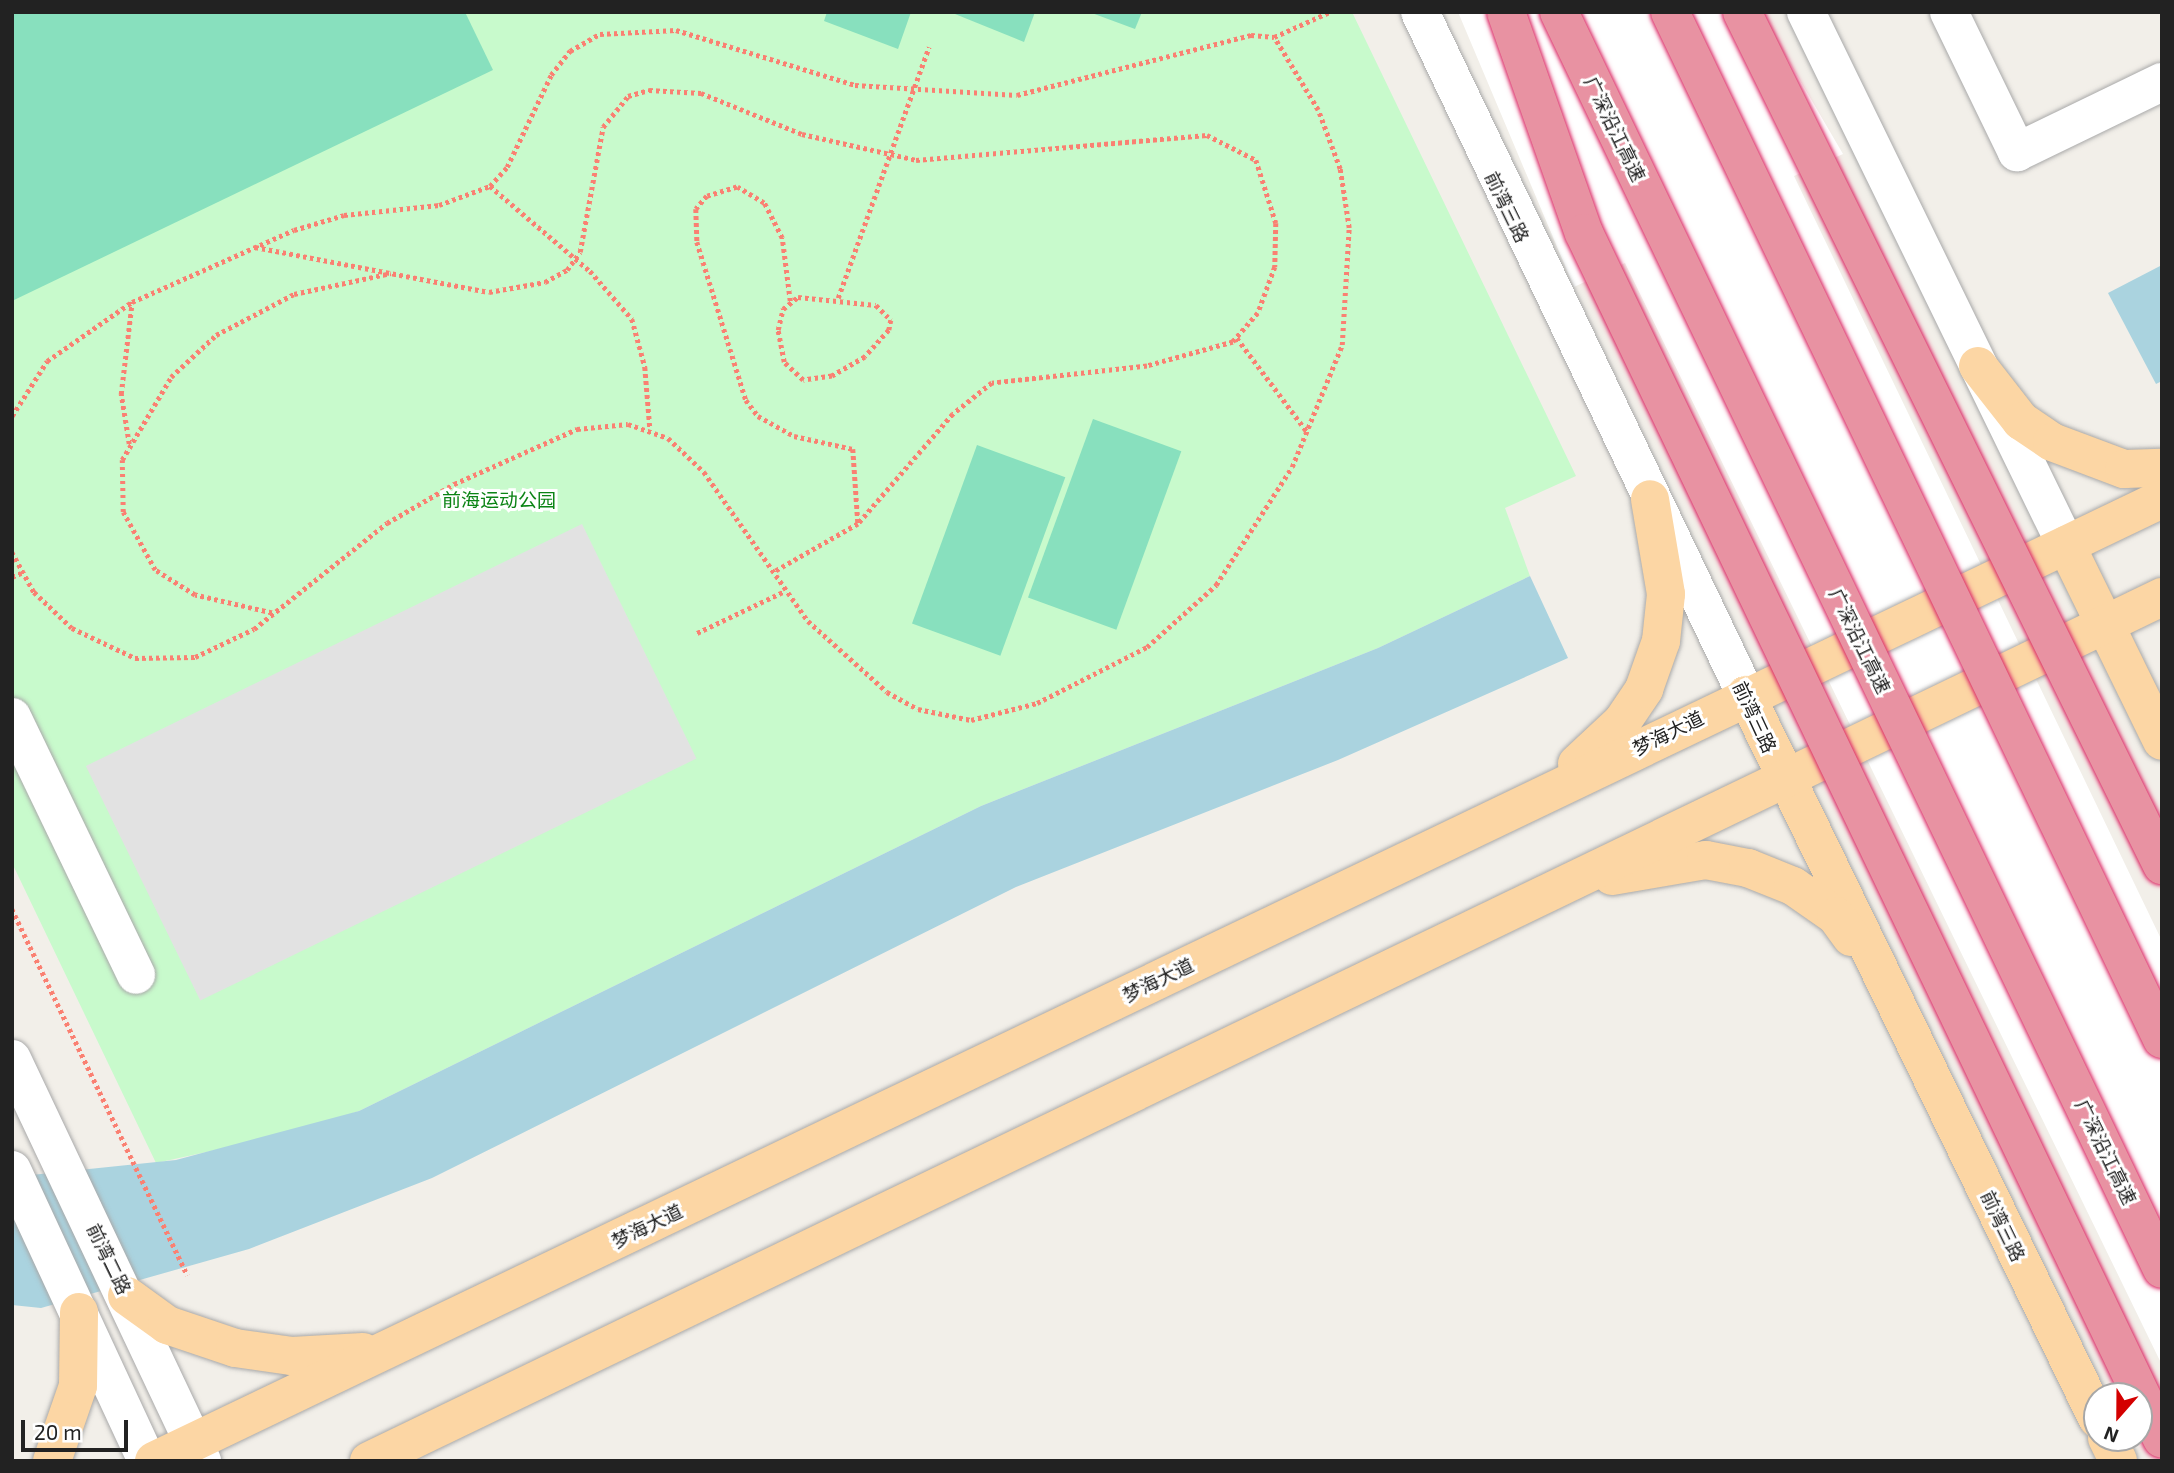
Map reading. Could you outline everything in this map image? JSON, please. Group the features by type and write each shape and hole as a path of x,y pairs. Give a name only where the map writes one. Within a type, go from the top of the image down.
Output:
{"highway":[{"path":"1506,12 1584,233 2162,1439"},
{"name":"广深沿江高速","path":"1559,12 2162,1269"},
{"path":"1670,12 2162,1039"},
{"path":"1742,12 2162,865"}],"main road":[{"path":"1978,366 2021,421 2052,442 2124,469 2162,468"},
{"path":"1543,794 1622,722 1644,689 1661,641 1666,594 1650,499"},
{"name":"梦海大道","path":"154,1461 198,1452 422,1334 1745,695 2162,499"},
{"path":"2066,545 2162,741"},
{"path":"369,1461 405,1449 1506,908 2162,597"},
{"name":"前湾三路","path":"1745,695 2083,1389"},
{"path":"1506,908 1647,865 1727,864 1793,886 1836,916 1884,982"},
{"path":"127,1296 167,1325 250,1352 324,1357 422,1334"},
{"path":"52,1461 78,1386 79,1312"}],"street":[{"name":"前湾三路","path":"1420,12 1745,695"},
{"path":"1805,12 2066,545"},
{"path":"1949,12 2017,152 2162,82"},
{"path":"12,717 136,975"},
{"name":"前湾二路","path":"12,1059 127,1296 198,1452"},
{"path":"12,1170 147,1461"}],"path":[{"path":"12,416 47,361 132,302 255,247 344,215 439,205 490,186 507,167 551,75 570,51 600,34 676,30 842,82 912,93 1017,95 1251,35 1274,37 1330,12"},
{"path":"12,552 21,573 72,628 135,658 162,661 223,648 273,613 387,523 506,457 602,423 650,428 704,472 785,591 832,649 887,692 949,718 1003,716 1098,675 1182,619 1251,535 1308,433 1342,345 1349,228 1340,169 1318,110 1274,37"},
{"path":"838,298 929,47"},
{"path":"255,247 489,292 545,282 575,259 588,228 603,127 628,96 649,90 701,93 802,134 916,160 1160,137 1227,140 1256,160 1276,223 1267,295 1237,338 1210,352 1147,366 992,383 953,414 858,524 774,572"},
{"path":"490,186 575,259 632,319 645,367 650,428"},
{"path":"790,301 838,298 885,309 890,330 866,357 817,382 803,380 784,362 778,330 790,301 782,239 765,203 737,187 707,196 696,209 697,242 746,400 758,416 794,436 853,449 858,524"},
{"path":"273,613 195,595 155,570 123,512 118,486 129,445 172,377 252,312 329,284 395,273"},
{"path":"129,445 121,394 132,302"},
{"path":"1237,338 1308,433"},
{"path":"12,577 21,573"},
{"path":"697,633 785,591"},
{"path":"12,909 187,1275"}],"green space":[{"name":"前海运动公园","path":"12,12 1352,12 1576,476 1505,508 1530,576 1378,648 981,806 359,1111 285,1135 156,1163 12,863"},
{"path":"12,12 465,12 493,70 12,301"},
{"path":"827,12 911,12 898,49 824,21"},
{"path":"950,12 1035,12 1024,42"},
{"path":"1089,12 1142,12 1135,29"},
{"path":"1093,419 1181,451 1116,630 1028,598"},
{"path":"977,445 1065,477 1000,656 912,624"}],"shaded area":[{"path":"582,524 696,759 200,1001 86,766"}],"water":[{"path":"2162,265 2162,381 2156,384 2108,293"},
{"path":"1530,576 1568,658 1338,760 1016,887 432,1178 249,1249 41,1308 12,1305 12,1177 176,1160 359,1111 981,806 1378,648"}],"pier":[{"path":"1458,12 1760,12 1843,154 1794,176 2162,941 2162,1365 1625,263 1574,287"}]}
